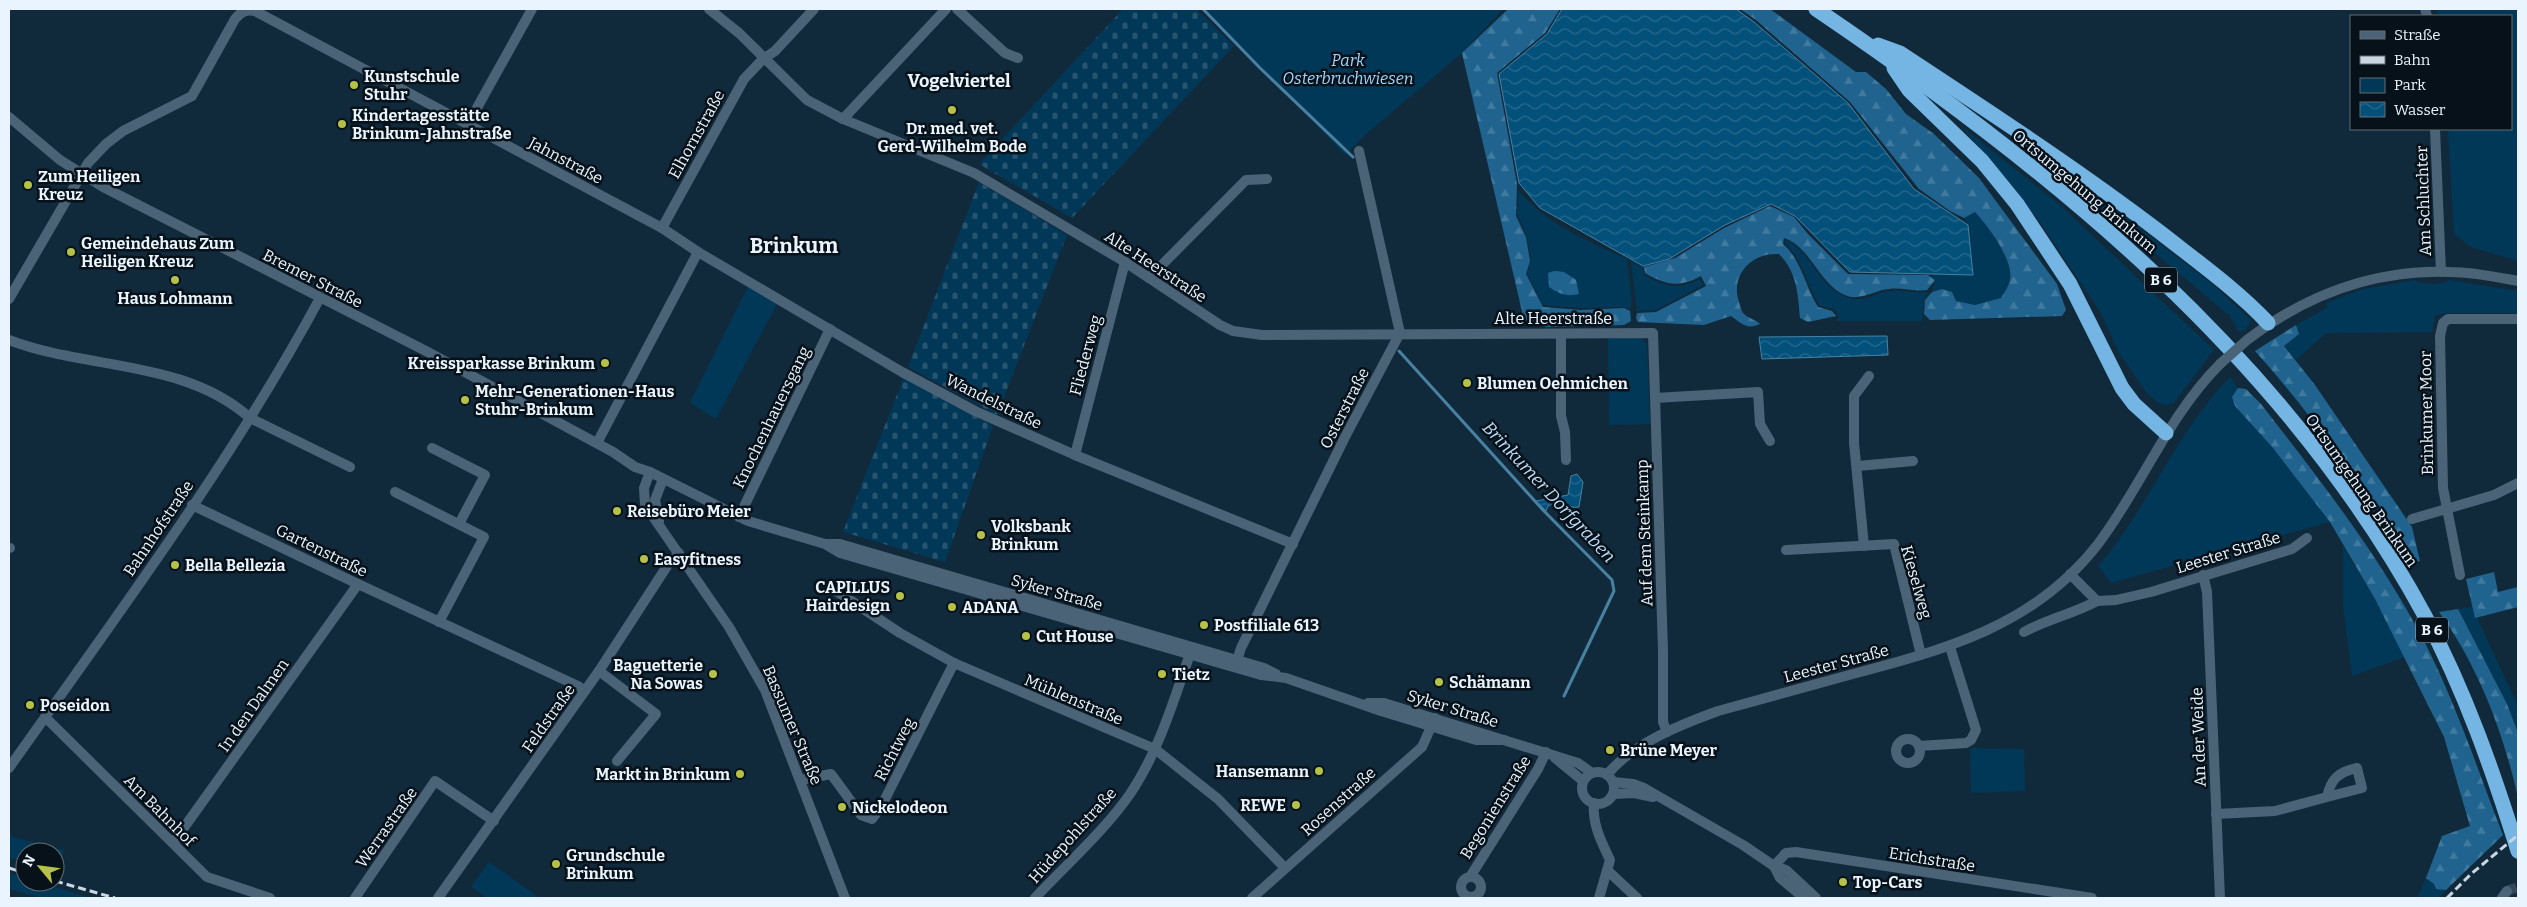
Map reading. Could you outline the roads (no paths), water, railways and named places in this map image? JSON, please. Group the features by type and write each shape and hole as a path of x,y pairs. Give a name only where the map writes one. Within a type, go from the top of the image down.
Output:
{"highway":[{"name":"Ortsumgehung Brinkum","path":"1816,9 1888,58 1993,137 2069,198 2141,261 2211,329 2281,405 2342,485 2386,549 2426,617 2472,714 2518,852"},
{"name":"B 6","path":"1859,38 1900,53 2048,151 2121,202 2199,262 2268,323"},
{"name":"B 6","path":"1888,58 1909,90 1977,156 2017,204 2070,284 2122,388 2134,404 2166,433"}],"street":[{"path":"468,124 532,9"},
{"name":"Alte Heerstraße","path":"708,9 739,33 763,59 807,100 843,119 967,169 1125,262 1220,325 1233,331 1262,334 1653,333"},
{"name":"Elhornstraße","path":"662,228 744,79 763,59 775,51 814,9"},
{"path":"843,119 946,9"},
{"path":"957,9 1005,53 1018,58"},
{"path":"9,299 97,153 123,131 192,96 240,13 249,10 262,11"},
{"name":"Jahnstraße","path":"262,11 662,228 698,252"},
{"name":"Bremer Straße","path":"9,118 34,141 82,176 424,350 597,443 635,467 650,472"},
{"name":"Am Schluchter","path":"2435,130 2441,272"},
{"path":"1359,151 1400,333"},
{"path":"1149,278 1246,180 1266,179"},
{"path":"597,443 698,252"},
{"name":"Wandelstraße","path":"698,252 975,411 1075,455 1293,544"},
{"name":"Fliederweg","path":"1075,455 1125,262"},
{"name":"Leester Straße","path":"1610,779 1615,764 1667,732 1688,722 1718,711 1950,647 2007,622 2049,593 2084,560 2112,524 2166,433 2192,394 2220,364 2268,323 2312,300 2360,281 2405,273 2466,273 2518,281"},
{"name":"Bahnhofstraße","path":"9,768 250,418 287,361 320,298"},
{"name":"Brinkumer Moor","path":"2460,576 2448,509 2442,488 2440,336 2443,323 2448,320 2518,319"},
{"name":"Knochenhauersgang","path":"740,517 830,329"},
{"name":"Osterstraße","path":"1236,663 1344,437 1400,333"},
{"name":"Auf dem Steinkamp","path":"1653,333 1663,651 1663,722 1667,732"},
{"path":"1561,334 1561,416 1565,432 1566,460"},
{"path":"9,340 36,349 176,378 238,407 250,418 350,467"},
{"path":"1864,546 1858,466 1854,443 1854,396 1869,376"},
{"path":"1655,398 1758,392 1760,424 1770,441"},
{"path":"432,448 485,475 459,524"},
{"path":"1858,466 1913,461"},
{"name":"Syker Straße","path":"650,472 740,517 825,544 840,554 1190,654 1264,668 1279,676 1364,703 1381,711 1433,722 1476,740 1504,740 1546,752 1578,763 1592,773"},
{"name":"Bassumer Straße","path":"650,472 644,488 644,499 649,511 660,524 748,659 765,690 845,898"},
{"name":"Bassumer Straße","path":"660,524 655,500 663,479"},
{"path":"2412,519 2494,495 2518,483"},
{"path":"395,492 484,537 439,622"},
{"name":"Gartenstraße","path":"192,504 585,691"},
{"name":"Leester Straße","path":"2024,632 2041,622 2076,612 2097,601 2116,600 2151,592 2292,549 2307,538"},
{"name":"Syker Straße","path":"825,544 840,544 1236,663"},
{"name":"Kieselweg","path":"1786,550 1894,544 1921,655"},
{"name":"Feldstraße","path":"438,898 599,671 669,563 679,553"},
{"path":"2070,574 2097,601"},
{"name":"An der Weide","path":"2203,575 2207,592 2220,898"},
{"name":"In den Dalmen","path":"173,843 358,584"},
{"name":"Mühlenstraße","path":"830,587 900,633 954,663 1155,750 1218,799 1285,868"},
{"path":"1920,746 1966,743 1971,740 1976,730 1950,647"},
{"name":"Hüdepohlstraße","path":"1034,898 1130,794 1155,750 1174,703 1190,654"},
{"name":"Richtweg","path":"801,780 831,774 861,815 872,818 881,807 954,663"},
{"path":"599,671 656,714 617,761"},
{"name":"Am Bahnhof","path":"45,717 207,877 270,898"},
{"name":"Rosenstraße","path":"1252,898 1422,747 1433,722"},
{"name":"Syker Straße","path":"1546,752 1583,781"},
{"name":"Begonienstraße","path":"1470,877 1476,878 1481,882 1480,894 1471,898 1460,896 1462,883 1470,877 1538,769 1546,752"},
{"path":"2216,814 2275,811 2362,788 2357,768 2342,772 2331,782 2327,797"},
{"path":"1594,803 1584,795 1583,781 1592,773 1600,772 1610,779 1644,788 1658,798 1743,845 1774,866 1786,870 1816,898"},
{"path":"1610,779 1613,794"},
{"name":"Werrastraße","path":"355,898 435,781 494,821"},
{"path":"1594,803 1608,800 1613,794 1634,793 1658,798"},
{"path":"1594,803 1593,814 1596,831 1610,860 1599,898"},
{"name":"Erichstraße","path":"1774,866 1786,853 1796,852 2092,898"},
{"path":"1774,866 1780,878 1804,898"},
{"path":"1608,871 1637,898"}],"water":[{"path":"1562,9 1736,9 1754,22 1848,103 1914,189 1968,225 1973,275 1850,272 1795,216 1771,204 1725,225 1669,259 1643,266 1540,208 1519,183 1499,74 1547,34"},
{"path":"1887,336 1888,355 1762,359 1759,337"},
{"path":"1577,474 1583,482 1579,507 1552,504 1548,506 1546,511 1536,501 1568,495 1571,476"}],"waterway":[{"name":"Brinkumer Dorfgraben","path":"1203,9 1260,68 1353,157"},
{"name":"Brinkumer Dorfgraben","path":"1399,351 1543,510 1612,580 1614,591 1564,696"}],"tunnel":[{"path":"2507,891 2518,887"}],"railway":[{"path":"2447,898 2471,874 2518,835"},
{"path":"9,868 15,870"},
{"path":"65,884 115,898"}],"place":[{"name":"Kunstschule Stuhr","path":"354,85"},
{"name":"Dr. med. vet. Gerd-Wilhelm Bode","path":"952,110"},
{"name":"Kindertagesstätte Brinkum-Jahnstraße","path":"342,124"},
{"name":"Zum Heiligen Kreuz","path":"28,185"},
{"name":"Gemeindehaus Zum Heiligen Kreuz","path":"71,252"},
{"name":"Haus Lohmann","path":"175,280"},
{"name":"Kreissparkasse Brinkum","path":"605,363"},
{"name":"Blumen Oehmichen","path":"1467,383"},
{"name":"Mehr-Generationen-Haus Stuhr-Brinkum","path":"465,400"},
{"name":"Reisebüro Meier","path":"617,511"},
{"name":"Volksbank Brinkum","path":"981,535"},
{"name":"Easyfitness","path":"644,559"},
{"name":"Bella Bellezia","path":"175,565"},
{"name":"CAPILLUS Hairdesign","path":"900,596"},
{"name":"ADANA","path":"952,607"},
{"name":"Postfiliale 613","path":"1204,625"},
{"name":"Cut House","path":"1026,636"},
{"name":"Baguetterie Na Sowas","path":"713,674"},
{"name":"Tietz","path":"1162,674"},
{"name":"Schämann","path":"1439,682"},
{"name":"Poseidon","path":"30,705"},
{"name":"Brüne Meyer","path":"1610,750"},
{"name":"Hansemann","path":"1319,771"},
{"name":"Markt in Brinkum","path":"740,774"},
{"name":"REWE","path":"1296,805"},
{"name":"Nickelodeon","path":"842,807"},
{"name":"Grundschule Brinkum","path":"556,864"},
{"name":"Top-Cars","path":"1843,882"}],"district":[{"name":"Vogelviertel","path":"959,81"},
{"name":"Brinkum","path":"794,246"}],"park label":[{"name":"Park Osterbruchwiesen","path":"1348,69"}]}
